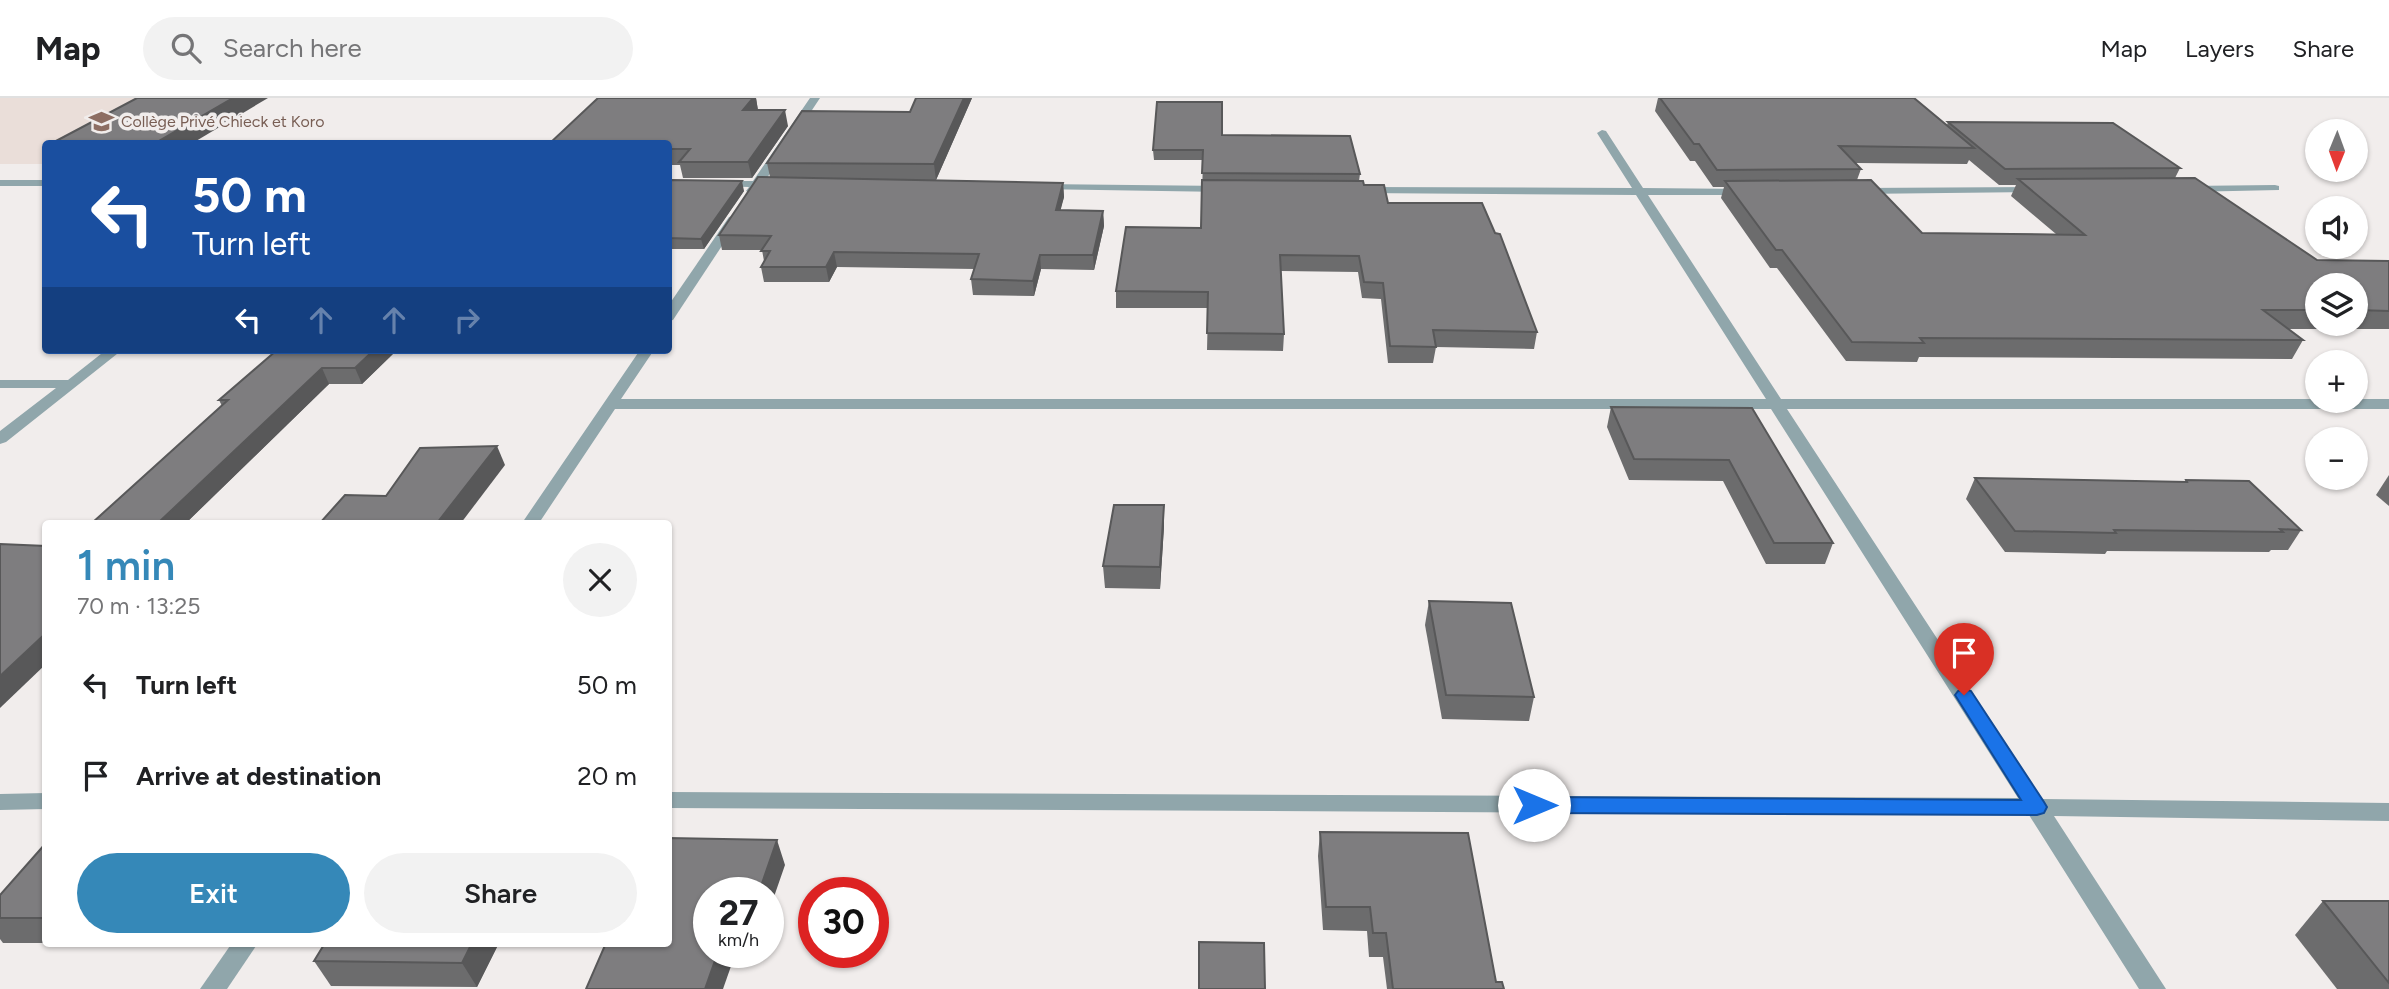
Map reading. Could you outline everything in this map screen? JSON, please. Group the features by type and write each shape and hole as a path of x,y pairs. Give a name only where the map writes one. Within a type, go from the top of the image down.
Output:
{"street":[{"path":"672,311 815,98"},
{"path":"1602,133 2153,989"},
{"path":"0,183 42,183"},
{"path":"706,184 784,184"},
{"path":"1033,187 1240,189"},
{"path":"2178,189 2275,188"},
{"path":"1351,190 1765,192"},
{"path":"1848,191 2054,190"},
{"path":"0,439 110,354"},
{"path":"533,520 644,354"},
{"path":"0,384 72,384"},
{"path":"611,404 2389,404"},
{"path":"672,800 2037,807 2389,812"},
{"path":"0,802 42,802"},
{"path":"214,989 243,947"}],"shaded area":[{"name":"Collège Privé Chieck et Koro","path":"0,98 240,98 169,140 42,140 42,164 0,164"}],"building":[{"path":"137,98 233,98 160,140 58,140"},
{"path":"598,98 753,98 743,110 785,110 748,162 679,162 690,149 672,149 672,140 553,140"},
{"path":"916,98 964,98 934,164 767,163 802,111 910,112"},
{"path":"1660,98 1914,98 1974,148 1839,146 1861,169 1717,170"},
{"path":"1157,102 1222,102 1222,135 1350,136 1360,174 1202,173 1203,150 1153,150"},
{"path":"1948,122 2113,123 2180,168 2005,169"},
{"path":"758,177 1063,183 1056,210 1103,211 1093,255 1040,255 1033,281 971,279 979,254 834,252 826,267 761,267 770,251 761,251 771,236 719,235"},
{"path":"2195,178 2305,252 2305,259 2389,261 2389,311 2368,310 2368,273 2305,273 2305,310 2263,310 2303,340 1920,338 1924,343 1852,342 1782,250 1776,250 1725,181 1871,180 1922,233 2085,235 2018,179"},
{"path":"672,180 742,181 701,239 672,238"},
{"path":"1202,180 1363,181 1364,185 1384,185 1388,203 1482,203 1495,233 1500,234 1537,332 1433,330 1436,347 1390,346 1383,283 1364,282 1359,256 1280,255 1284,334 1207,333 1208,292 1116,291 1126,227 1201,228"},
{"path":"272,354 370,354 355,368 322,368 161,520 95,520 228,400 219,400"},
{"path":"1611,407 1752,408 1833,543 1774,543 1729,460 1634,459"},
{"path":"497,446 439,520 323,520 345,495 386,496 420,448"},
{"path":"1975,478 2249,481 2301,530 2114,530 2116,533 2015,531"},
{"path":"1114,505 1164,505 1160,567 1103,566"},
{"path":"0,544 42,546 42,637 0,676"},
{"path":"1429,601 1511,603 1534,697 1446,695"},
{"path":"1320,832 1468,833 1496,982 1502,982 1504,989 1393,989 1386,933 1373,933 1370,907 1326,907"},
{"path":"672,838 777,840 764,877 693,877 693,968 712,968 705,989 586,989 604,947 672,947"},
{"path":"42,848 42,918 0,918 0,895"},
{"path":"2323,901 2389,901 2389,983"},
{"path":"1199,942 1264,943 1265,989 1199,989"},
{"path":"323,947 470,947 462,963 314,961"}],"place":[{"name":"Collège Privé Chieck et Koro","path":"101,121"}],"route":[{"path":"1534,805 2037,807 1964,695"}]}
